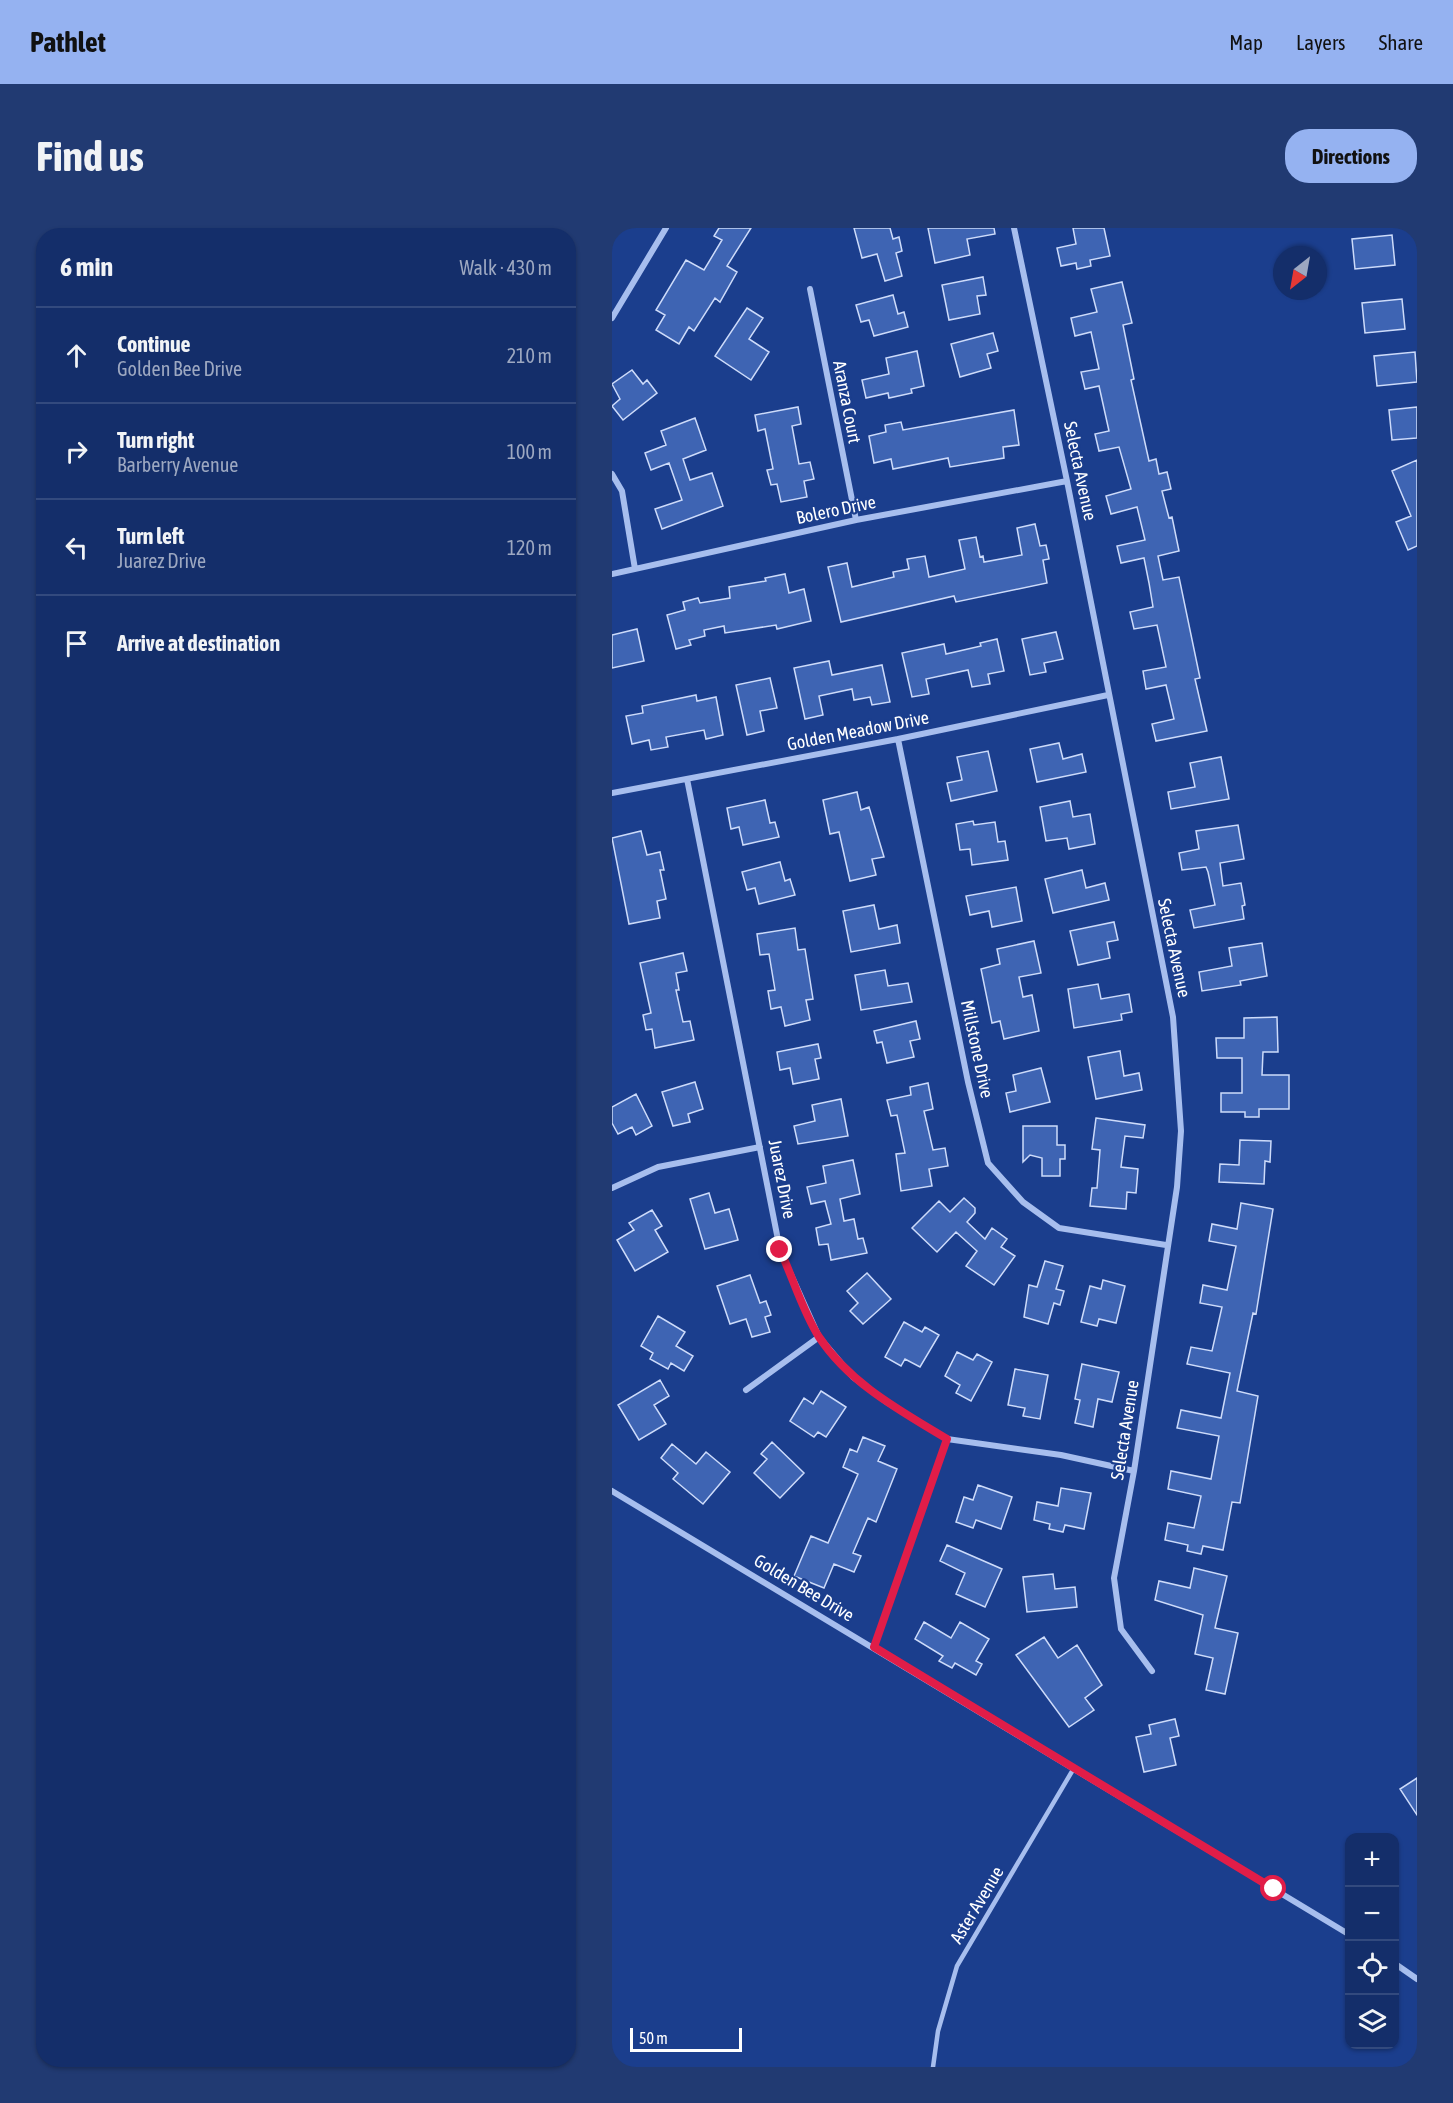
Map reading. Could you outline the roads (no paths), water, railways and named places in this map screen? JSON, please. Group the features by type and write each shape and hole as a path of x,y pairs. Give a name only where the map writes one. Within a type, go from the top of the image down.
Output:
{"street":[{"path":"612,318 666,228"},
{"name":"Selecta Avenue","path":"1014,228 1068,481 1108,695 1173,1017 1181,1131 1177,1187 1166,1245 1134,1471 1114,1578 1121,1629 1152,1671"},
{"name":"Aranza Court","path":"810,289 856,520"},
{"path":"612,474 622,491 635,569"},
{"name":"Bolero Drive","path":"612,573 856,520 1068,481"},
{"name":"Golden Meadow Drive","path":"612,793 898,739 1108,695"},
{"name":"Millstone Drive","path":"898,739 968,1082 988,1163 1023,1202 1059,1228 1166,1245"},
{"name":"Juarez Drive","path":"687,779 780,1250 819,1337 853,1377 888,1403 947,1439 1061,1455 1134,1471"},
{"path":"612,1188 658,1167 760,1147"},
{"path":"746,1390 819,1337"},
{"path":"874,1647 947,1439"},
{"name":"Golden Bee Drive","path":"612,1491 1345,1932"},
{"path":"1399,1966 1417,1979"}],"lane":[{"name":"Aster Avenue","path":"933,2067 938,2031 957,1966 1074,1768"}]}
